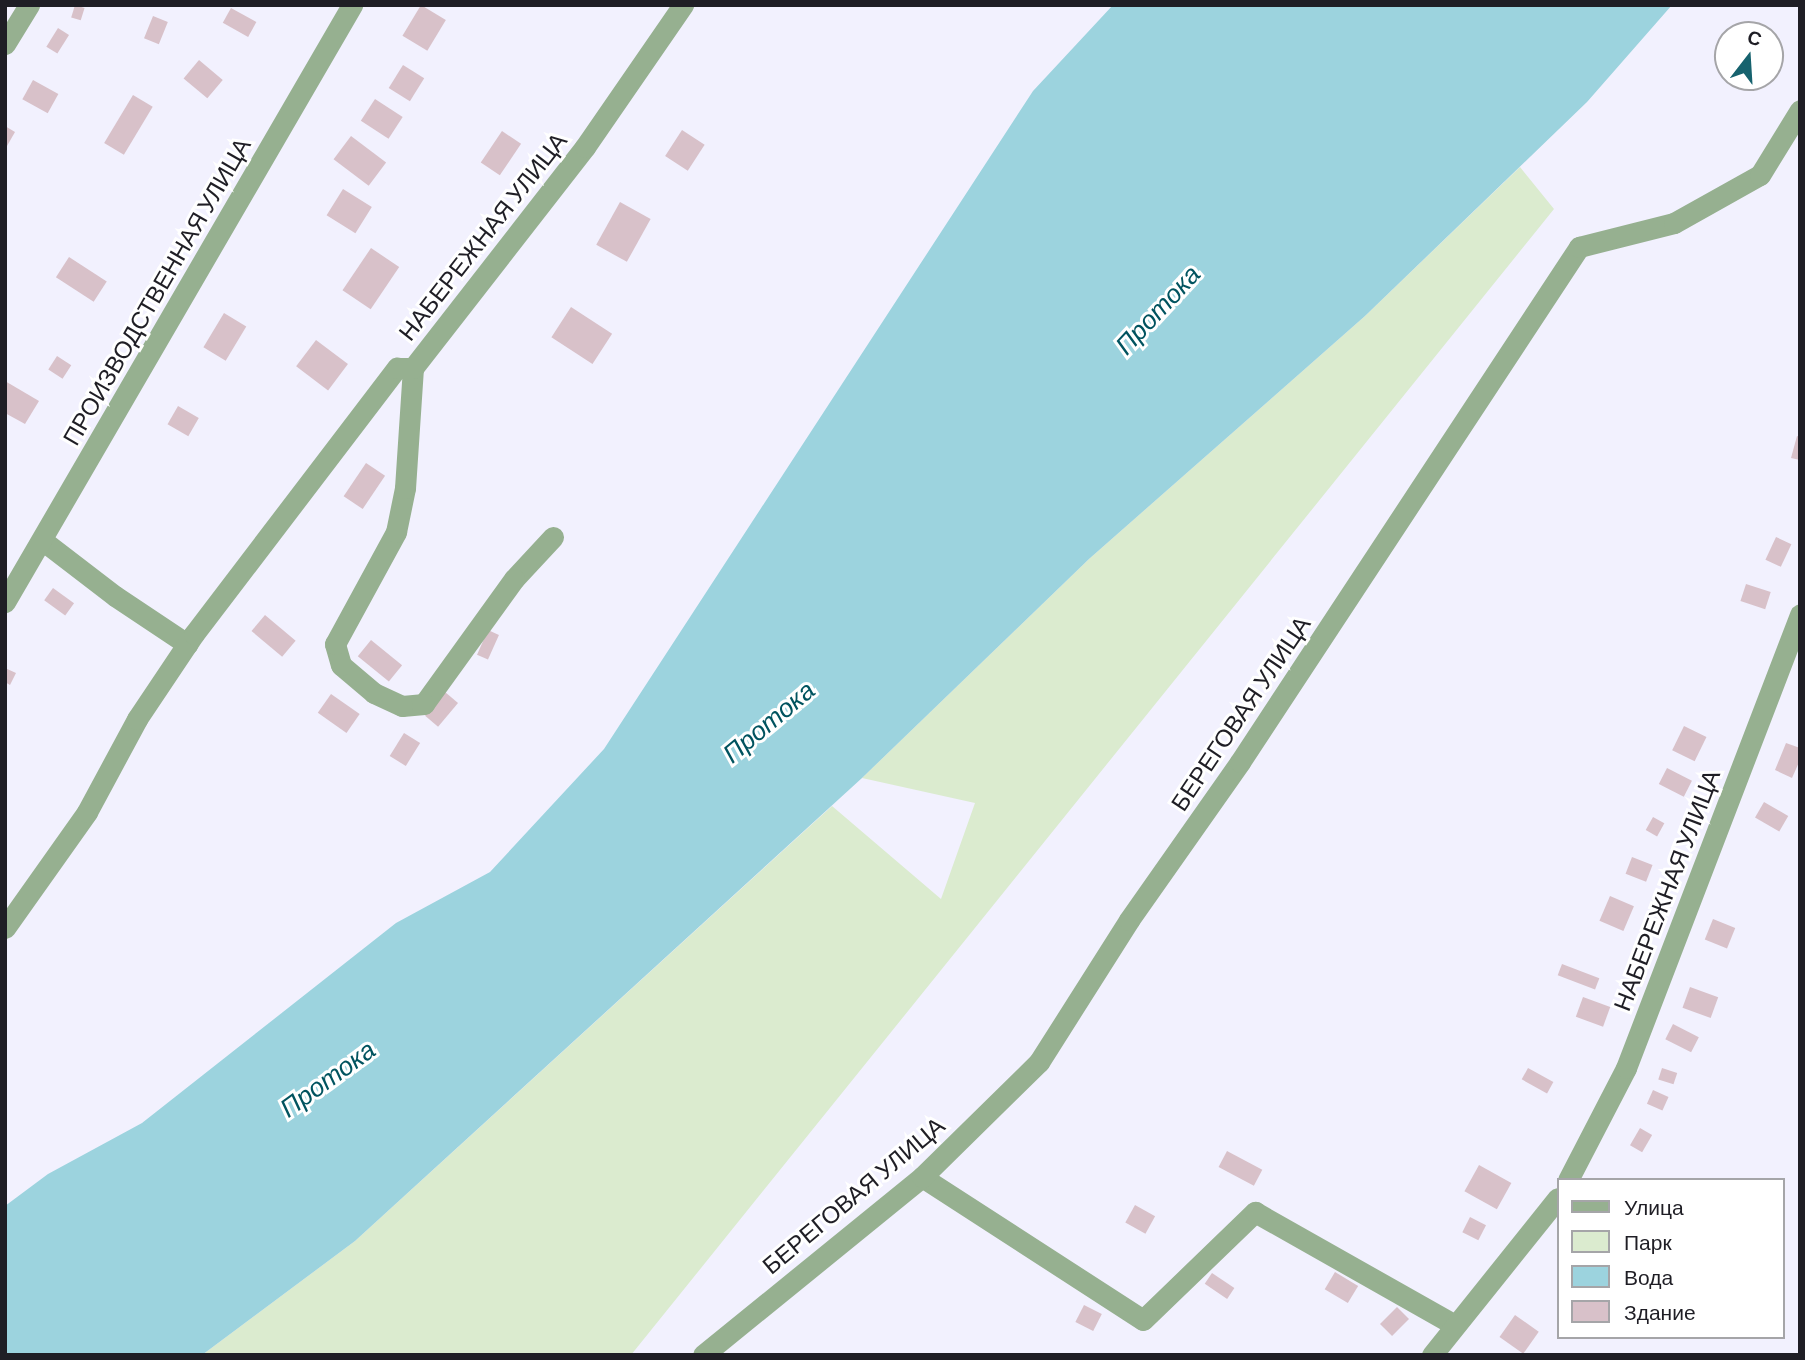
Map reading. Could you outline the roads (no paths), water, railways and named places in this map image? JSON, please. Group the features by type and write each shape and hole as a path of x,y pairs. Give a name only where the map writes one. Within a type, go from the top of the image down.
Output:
{"street":[{"path":"5,44 29,5"},
{"name":"ПРОИЗВОДСТВЕННАЯ УЛИЦА","path":"5,602 352,5"},
{"name":"НАБЕРЕЖНАЯ УЛИЦА","path":"553,537 514,579 424,704 402,706 374,693 341,665 335,644 396,531 405,488 413,368 585,148 683,5"},
{"name":"БЕРЕГОВАЯ УЛИЦА","path":"709,1353 922,1177 1039,1062 1129,920 1240,762 1579,247 1674,223 1760,175 1800,110"},
{"path":"5,928 87,811 137,719 187,644 397,368 413,368"},
{"path":"42,540 115,596 187,644"},
{"name":"НАБЕРЕЖНАЯ УЛИЦА","path":"1569,1178 1626,1068 1800,614"},
{"path":"922,1177 1143,1320 1255,1212 1455,1325"},
{"path":"1432,1355 1556,1200"}],"water":[{"name":"Протока","path":"1113,5 1672,5 1587,102 1365,316 1089,559 862,778 355,1241 202,1355 5,1355 5,1206 48,1174 142,1123 396,923 490,872 604,749 1033,91"}]}
